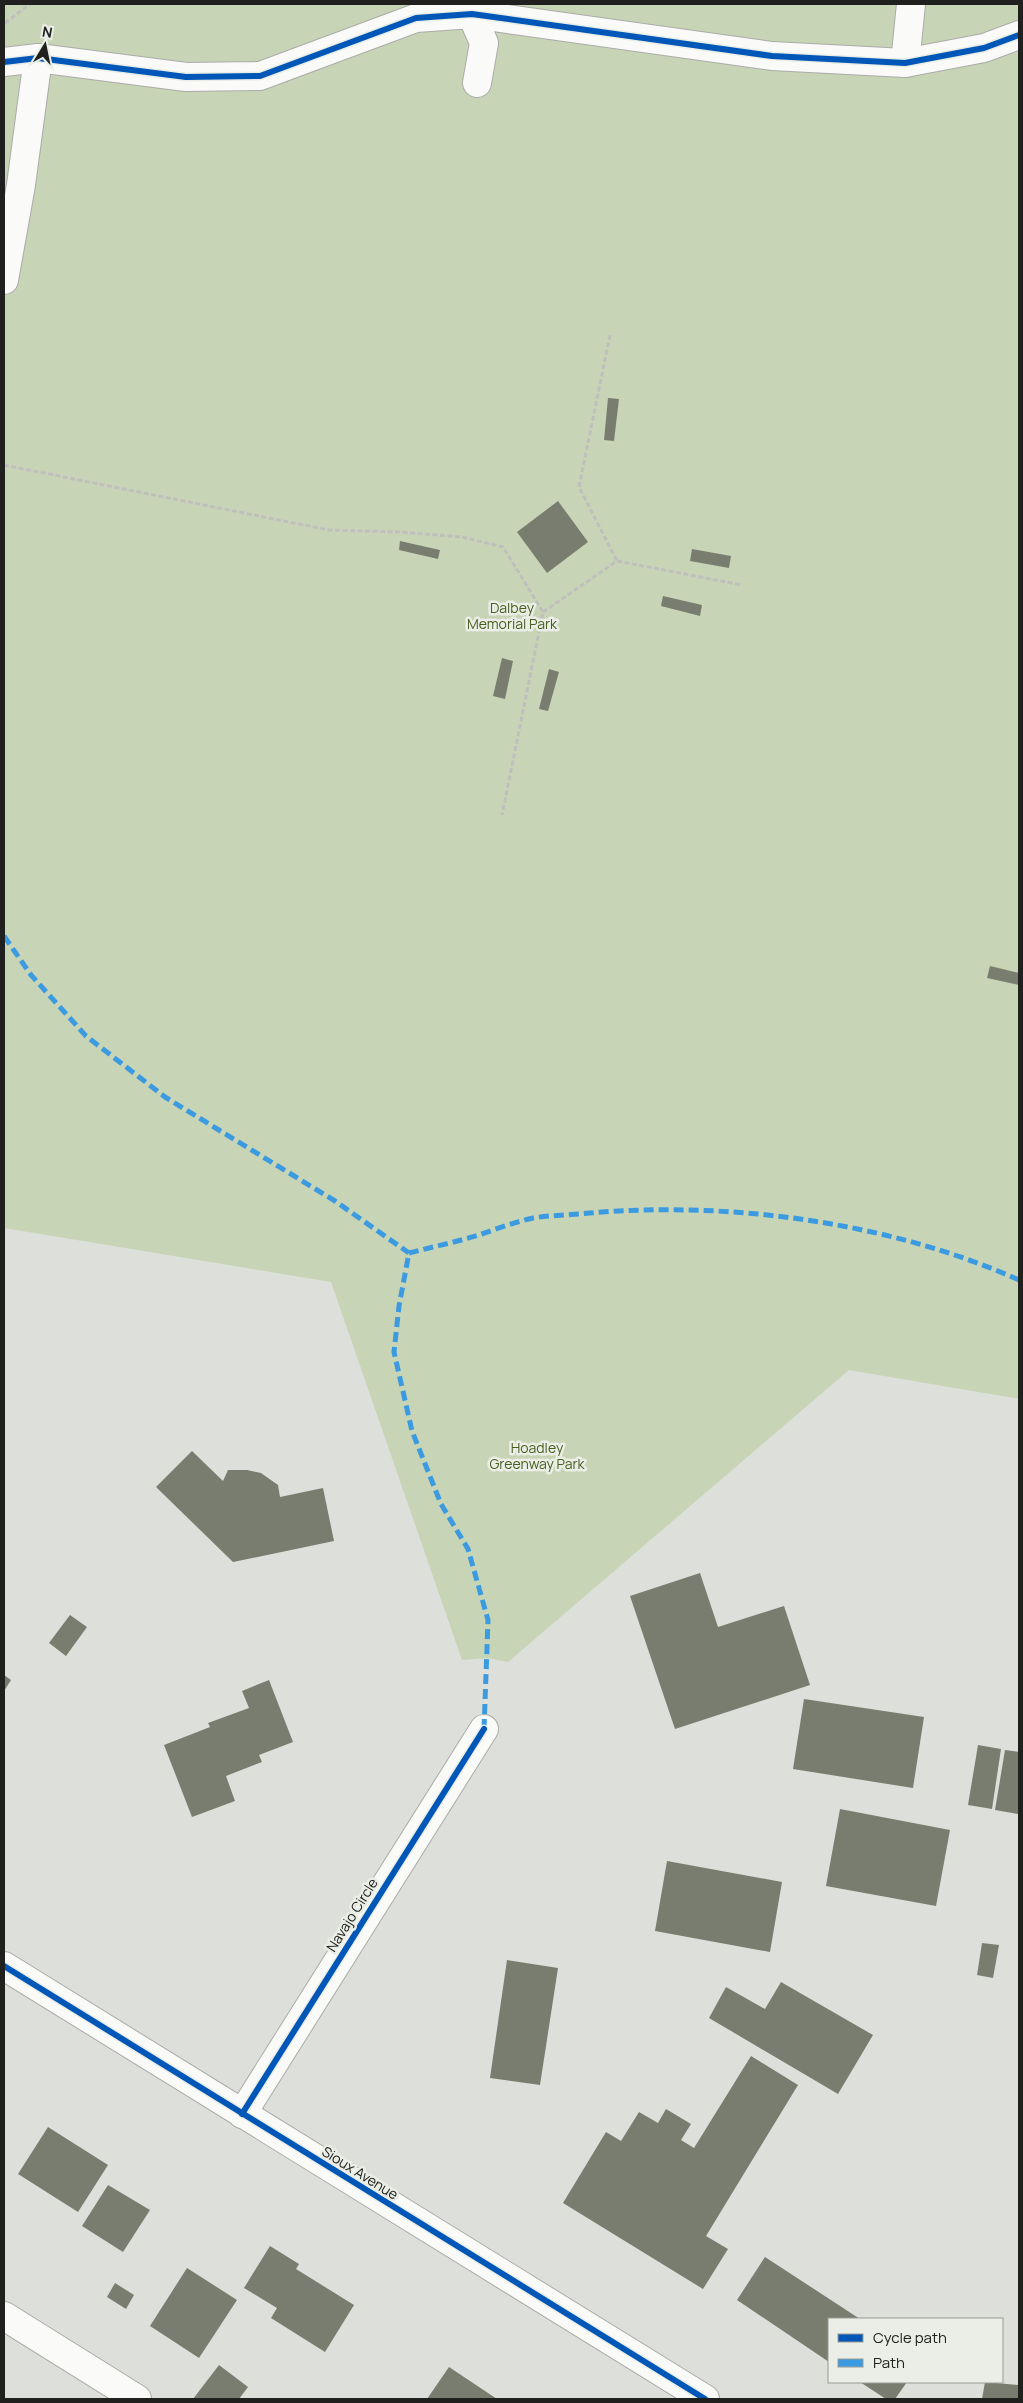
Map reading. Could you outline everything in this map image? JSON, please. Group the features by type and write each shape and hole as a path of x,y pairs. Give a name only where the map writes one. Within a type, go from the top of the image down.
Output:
{"street":[{"path":"905,63 911,4"},
{"path":"469,9 484,43 477,83"},
{"path":"4,62 38,58 186,77 260,76 416,18 469,9 772,56 905,63 984,48 1019,35"},
{"path":"4,280 21,185 38,58"},
{"name":"Navajo Circle","path":"242,2114 484,1729"},
{"name":"Sioux Avenue","path":"4,1966 705,2399"},
{"path":"4,2316 137,2399"}],"path":[{"path":"5,23 30,4"},
{"path":"610,335 579,486 617,561"},
{"path":"4,465 329,530 400,532 462,537 503,547 544,612"},
{"path":"502,816 544,612 617,561 742,585"}],"green space":[{"name":"Dalbey Memorial Park","path":"4,4 1019,4 1019,1399 849,1370 508,1662 488,1658 462,1660 331,1282 4,1228"}],"building":[{"path":"608,398 619,399 614,441 604,440"},
{"path":"558,501 588,542 547,573 517,532"},
{"path":"400,541 440,550 438,559 399,550"},
{"path":"692,549 731,556 729,568 690,561"},
{"path":"663,596 702,605 700,616 661,606"},
{"path":"502,658 513,661 505,699 493,696"},
{"path":"549,669 559,672 548,711 539,709"},
{"path":"990,966 1019,973 1019,985 987,978"},
{"path":"192,1451 223,1481 228,1470 247,1470 261,1473 278,1485 280,1497 323,1488 334,1541 233,1562 156,1487"},
{"path":"700,1573 718,1627 784,1606 810,1685 675,1729 630,1596"},
{"path":"70,1615 87,1627 66,1656 49,1643"},
{"path":"4,1675 11,1680 4,1691"},
{"path":"269,1680 293,1742 259,1755 262,1762 226,1776 235,1801 192,1817 164,1745 210,1727 208,1723 249,1708 242,1691"},
{"path":"804,1699 924,1717 913,1788 793,1769"},
{"path":"978,1745 1001,1749 992,1809 968,1805"},
{"path":"1005,1750 1019,1752 1018,1814 995,1810"},
{"path":"840,1809 950,1830 936,1906 826,1886"},
{"path":"667,1861 782,1882 770,1952 655,1931"},
{"path":"982,1943 999,1945 993,1978 977,1975"},
{"path":"507,1960 558,1968 540,2085 490,2078"},
{"path":"781,1982 873,2035 838,2094 709,2018 726,1987 765,2009"},
{"path":"751,2056 798,2085 706,2236 728,2249 703,2289 563,2203 606,2132 621,2141 639,2112 658,2123 666,2109 691,2124 681,2140 694,2148"},
{"path":"48,2127 108,2165 78,2212 18,2174"},
{"path":"108,2185 150,2210 123,2252 82,2226"},
{"path":"270,2246 299,2264 296,2269 354,2305 325,2352 271,2318 277,2308 244,2288"},
{"path":"765,2257 858,2318 828,2318 828,2361 737,2300"},
{"path":"187,2268 237,2300 199,2358 150,2326"},
{"path":"115,2283 134,2295 126,2309 107,2297"},
{"path":"219,2365 248,2387 239,2399 193,2399"},
{"path":"449,2367 497,2399 427,2399"},
{"path":"862,2383 906,2383 895,2399 886,2399"},
{"path":"985,2383 1019,2385 1019,2399 982,2399"}],"marked path":[{"path":"4,936 31,975 86,1036 165,1097 335,1201 409,1253"},
{"path":"484,1729 488,1620 468,1549 441,1504 412,1431 394,1352 399,1306 409,1253 470,1238 533,1218 644,1210 698,1210 809,1220 863,1230 917,1243 969,1260 1019,1280"}],"cycle path":[{"path":"4,62 38,58 186,77 260,76 416,18 472,14 772,56 905,63 984,48 1019,35"},
{"path":"242,2114 484,1729"},
{"path":"4,1966 705,2399"}],"park label":[{"name":"Hoadley Greenway Park","path":"537,1456"}]}
